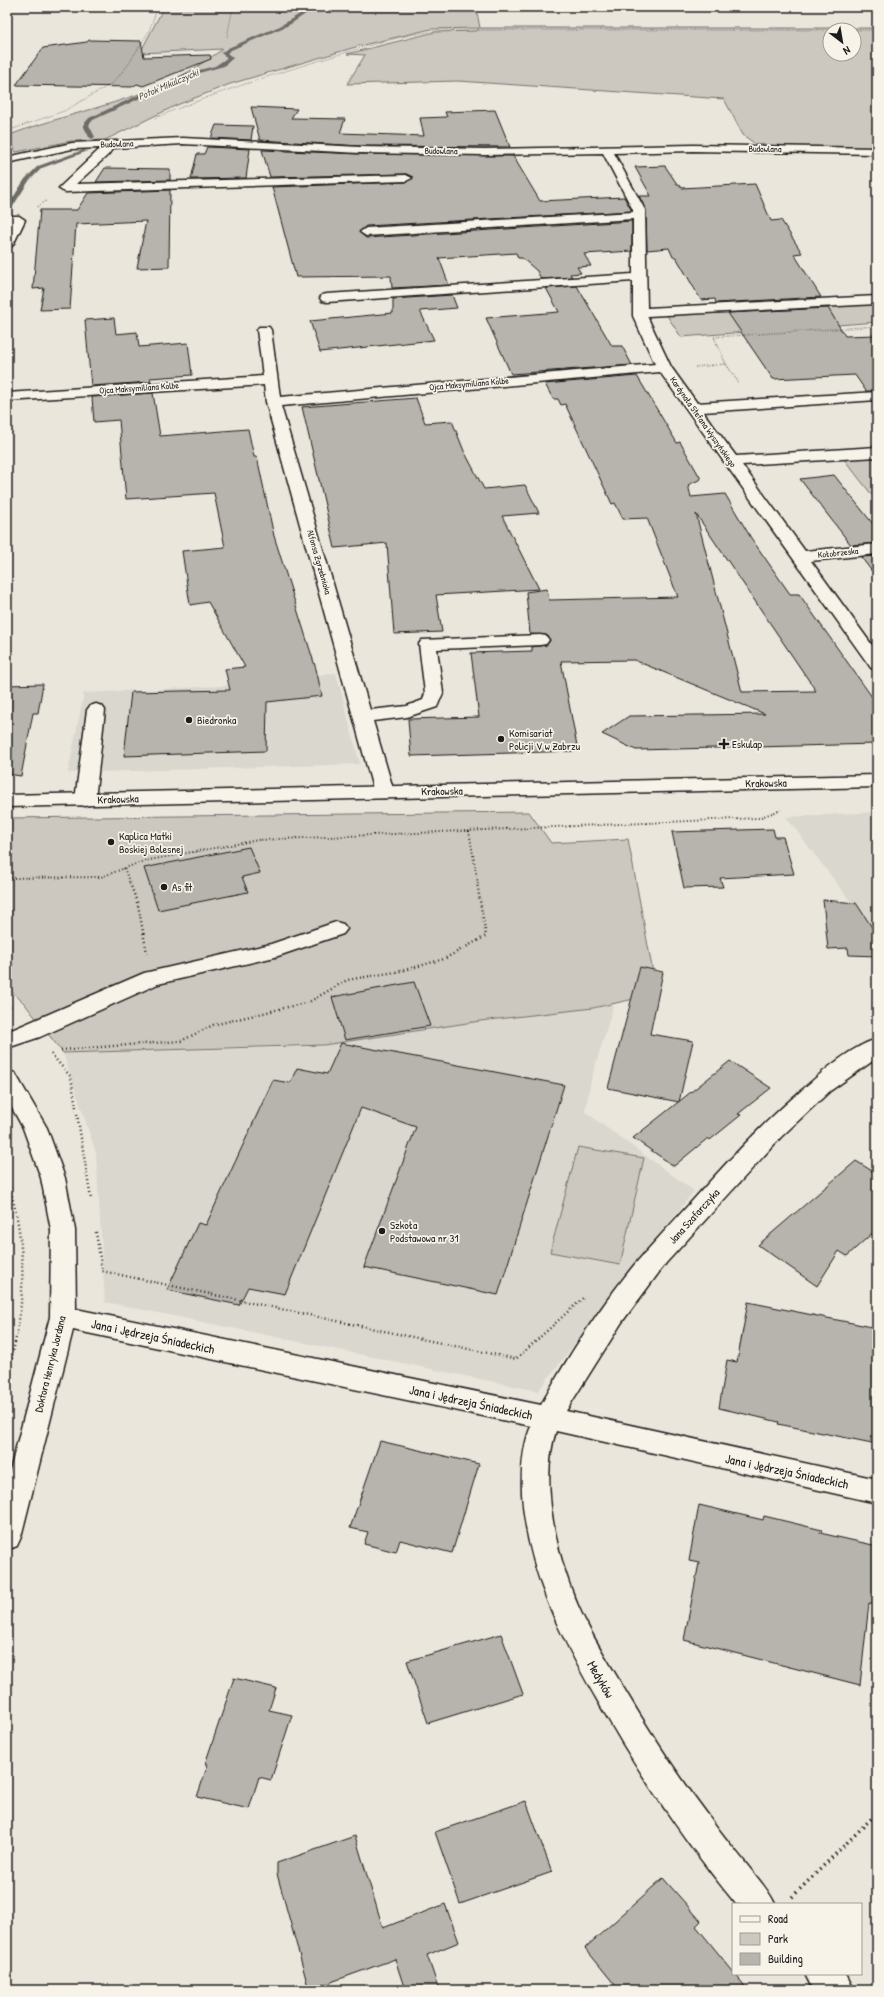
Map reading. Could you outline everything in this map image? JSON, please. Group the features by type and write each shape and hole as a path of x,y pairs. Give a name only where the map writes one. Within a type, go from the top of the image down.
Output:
{"street":[{"name":"Budowlana","path":"7,160 72,146 201,142 360,150 484,152 721,148 877,151"},
{"path":"65,188 104,153 109,144"},
{"name":"Kardynała Stefana Wyszyńskiego","path":"607,150 635,202 639,216 640,312 665,369 877,664"},
{"path":"65,188 406,178"},
{"path":"366,232 639,216"},
{"path":"7,245 13,220"},
{"path":"327,298 639,277"},
{"path":"640,312 877,300"},
{"name":"Alfonsa Zgrzebnioka","path":"264,330 273,402 384,792"},
{"name":"Ojca Maksymiliana Kolbe","path":"273,402 665,369"},
{"name":"Ojca Maksymiliana Kolbe","path":"7,397 271,380"},
{"path":"693,408 877,396"},
{"path":"731,461 877,452"},
{"name":"Kołobrzeska","path":"799,557 877,549"},
{"path":"363,716 406,712 421,709 431,703 434,693 428,644 540,640"},
{"path":"85,800 96,710"},
{"name":"Krakowska","path":"7,801 877,781"},
{"path":"7,1040 32,1031 152,978 275,950 336,929"},
{"name":"Jana Szafarczyka","path":"548,1418 594,1341 644,1272 746,1157 812,1095 861,1056 877,1047"},
{"name":"Doktora Henryka Jordana","path":"7,1079 35,1128 53,1178 63,1230 63,1317 7,1537"},
{"name":"Jana i Jędrzeja Śniadeckich","path":"63,1317 548,1418 877,1491"},
{"name":"Medyków","path":"548,1418 538,1448 536,1490 542,1535 557,1590 588,1656 627,1724 688,1816 724,1864 757,1903"},
{"path":"823,1975 837,1990"}],"path":[{"path":"7,131 64,111 113,83 128,65 149,31 158,7"},
{"path":"227,37 233,7"},
{"path":"154,119 189,103 242,84 352,50 426,31 822,30"},
{"path":"862,30 877,30"},
{"path":"13,220 65,188"},
{"path":"754,404 726,364 714,336 877,326"},
{"path":"665,369 726,364"},
{"path":"7,878 101,877 144,861 258,840 607,826 758,818 784,809"},
{"path":"91,1201 71,1077 48,1051 181,1041 213,1025 309,1002 347,980 401,971 444,959 486,936 469,831"},
{"path":"124,868 138,905 152,978"},
{"path":"7,1004 32,1031"},
{"path":"7,1176 21,1245 23,1290 18,1332 7,1374"},
{"path":"95,1224 102,1271 516,1359 585,1296"},
{"path":"790,1899 877,1813"}],"shaded area":[{"path":"336,673 360,764 68,773 84,693 220,686"},
{"path":"877,812 877,936 786,817"},
{"name":"Szkoła Podstawowa nr 31","path":"614,1004 591,1080 585,1112 694,1191 538,1391 105,1302 96,1153 63,1053 322,1046 480,1021 593,1008"}],"green space":[{"path":"164,7 476,7 480,28 822,28 822,62 862,62 862,28 877,28 877,148 758,146 743,135 724,99 458,81 347,84 365,55 347,54 435,32 477,31 479,28 431,29 359,46 230,84 177,105 105,140 71,141 16,152 7,136 50,121 136,95 156,87 189,72 223,49 140,53"},
{"path":"872,304 877,310 877,322 681,337 666,314"},
{"path":"877,456 877,494 872,495 843,458"},
{"path":"529,812 551,843 628,839 657,994 593,1008 480,1021 324,1045 63,1053 24,1003 7,987 7,818"},
{"path":"578,1147 644,1158 620,1265 550,1252"}],"building":[{"path":"89,40 141,41 144,57 210,55 211,59 143,86 137,84 132,87 16,85 43,48 87,42"},
{"path":"251,107 297,109 291,118 345,119 340,133 424,136 420,118 447,117 445,112 495,110 510,147 360,146 260,140"},
{"path":"216,125 253,126 251,140 211,138"},
{"path":"207,147 250,149 246,178 191,179 197,154 204,154"},
{"path":"262,150 360,154 513,156 540,201 624,197 632,211 366,226 359,232 366,238 632,221 632,251 584,254 591,266 577,267 581,273 570,274 572,277 541,279 537,271 522,258 518,258 516,253 439,258 449,285 392,288 391,276 296,277 272,187 406,182 413,177 406,174 270,177"},
{"path":"665,166 677,184 679,184 682,188 755,184 771,221 781,220 802,253 794,254 821,297 716,303 715,299 701,300 676,257 673,257 669,248 647,250 646,210 639,196 651,196 635,167"},
{"path":"105,168 170,169 170,180 96,182"},
{"path":"170,190 169,267 137,268 146,221 76,224 70,309 40,310 44,288 33,289 40,210 77,210 88,193"},
{"path":"577,286 612,346 622,346 632,365 511,374 486,318 559,312 546,288"},
{"path":"452,295 457,308 420,311 434,340 320,352 310,321 393,313 393,299"},
{"path":"828,308 845,336 877,335 877,391 866,391 855,375 773,379 728,313"},
{"path":"114,318 116,334 137,332 139,347 188,343 192,375 150,378 151,382 91,386 85,320"},
{"path":"637,376 677,443 680,442 701,479 688,485 691,497 725,494 751,538 790,594 799,594 877,704 877,744 636,750 602,734 629,716 765,714 634,660 561,661 578,751 411,756 408,719 479,717 471,653 532,651 532,647 546,645 550,641 546,635 530,634 526,592 547,589 549,600 678,597 647,518 623,519 615,503 612,504 565,404 561,405 558,399 553,399 545,384","holes":["696,514 816,691 742,692"]},
{"path":"153,393 160,436 248,429 254,457 257,457 274,536 316,669 322,696 267,702 266,751 124,756 131,692 230,690 225,669 245,667 208,602 190,605 182,551 225,547 214,493 126,499 119,420 94,422 92,397"},
{"path":"416,398 425,423 452,421 464,451 484,489 525,485 539,513 502,516 539,589 436,595 442,632 394,634 387,543 335,548 302,407"},
{"path":"834,475 877,529 877,543 851,545 800,479"},
{"path":"877,556 877,578 861,557"},
{"path":"43,684 38,713 33,713 21,776 7,774 7,685"},
{"path":"773,829 775,837 783,837 794,874 720,878 723,887 684,888 672,832"},
{"path":"249,847 260,873 242,877 248,892 158,910 144,868"},
{"path":"823,900 856,903 877,935 877,956 849,955 848,948 828,949"},
{"path":"640,967 663,972 650,1034 693,1041 679,1102 608,1088"},
{"path":"414,982 430,1026 345,1040 332,997"},
{"path":"341,1043 564,1085 498,1295 364,1267 416,1127 361,1108 285,1294 248,1287 239,1305 167,1290 198,1223 206,1225 273,1080 290,1083 297,1068 327,1074"},
{"path":"730,1061 771,1088 738,1114 741,1115 710,1140 708,1138 674,1166 633,1138"},
{"path":"856,1161 877,1174 877,1229 847,1256 839,1251 817,1286 758,1245"},
{"path":"748,1302 877,1328 877,1444 778,1424 779,1422 719,1408 727,1360 737,1362"},
{"path":"380,1441 479,1464 452,1553 400,1540 396,1552 364,1544 368,1532 350,1528"},
{"path":"699,1505 763,1520 764,1516 822,1530 820,1533 877,1546 877,1605 869,1603 860,1685 684,1640 699,1563 689,1561"},
{"path":"501,1634 523,1694 428,1723 407,1661"},
{"path":"234,1678 276,1688 269,1710 292,1715 271,1780 259,1777 249,1809 197,1797 208,1764 205,1764"},
{"path":"526,1801 552,1872 460,1904 435,1832"},
{"path":"355,1836 383,1928 445,1904 459,1942 427,1955 439,1990 405,1990 395,1959 309,1990 277,1874 277,1863"},
{"path":"663,1878 701,1921 696,1926 732,1970 732,1975 736,1975 748,1990 619,1990 585,1948"}],"waterway":[{"name":"Potok Mikulczycki","path":"92,137 86,125 91,119 186,75 222,65 230,58 224,53 229,49 281,27 314,7"},
{"name":"Potok Mikulczycki","path":"8,210 27,180 40,167 85,151"}],"place":[{"name":"Biedronka","path":"189,720"},
{"name":"Komisariat Policji V w Zabrzu","path":"501,739"},
{"name":"Eskulap","path":"724,744"},
{"name":"Kaplica Matki Boskiej Bolesnej","path":"111,842"},
{"name":"As fit","path":"164,887"},
{"name":"Szkoła Podstawowa nr 31","path":"382,1231"}]}
